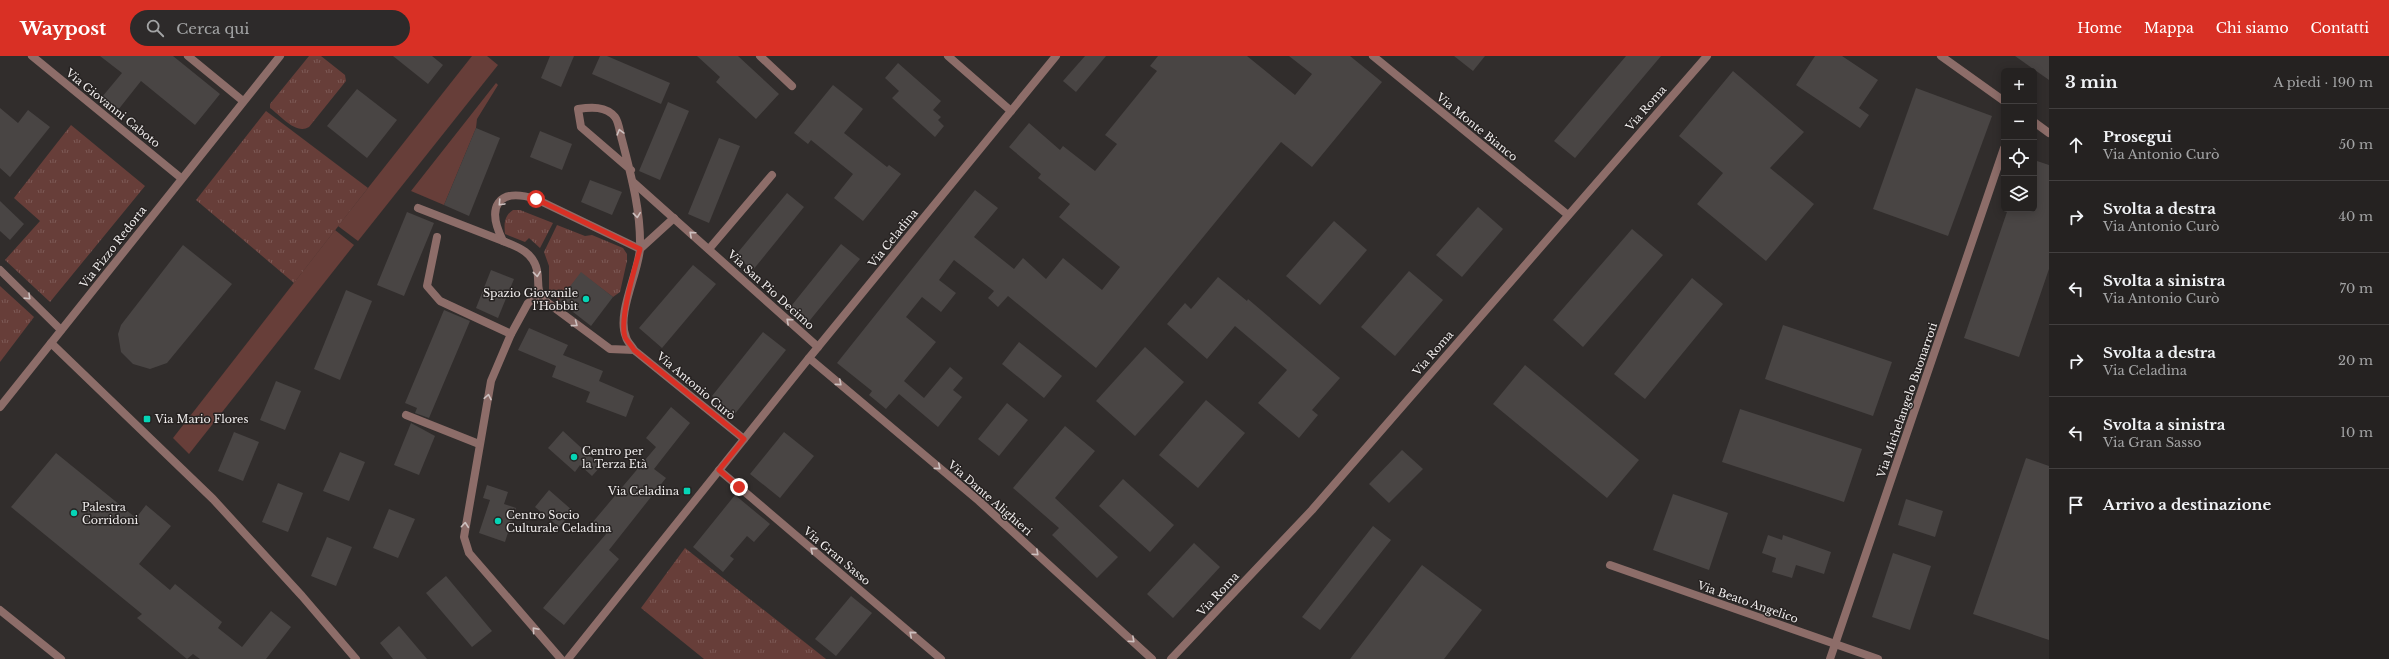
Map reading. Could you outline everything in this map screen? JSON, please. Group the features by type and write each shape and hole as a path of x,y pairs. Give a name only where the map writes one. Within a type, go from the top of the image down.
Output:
{"street":[{"name":"Via Giovanni Caboto","path":"32,56 181,178"},
{"path":"188,56 243,101"},
{"name":"Via Pizzo Redorta","path":"0,407 181,178 280,56"},
{"path":"760,56 792,86"},
{"path":"948,56 1011,111"},
{"name":"Via Celadina","path":"568,659 809,358 1056,56"},
{"name":"Via Monte Bianco","path":"1373,56 1568,215"},
{"name":"Via Roma","path":"1171,659 1312,510 1707,56"},
{"path":"1941,56 2001,99"},
{"path":"631,170 581,127 578,109 592,106 608,111 616,118 631,170 634,182 640,249"},
{"path":"2037,124 2049,133"},
{"name":"Via Michelangelo Buonarroti","path":"1830,659 2001,157"},
{"path":"709,249 772,174"},
{"name":"Via San Pio Decimo","path":"634,182 818,347"},
{"path":"503,241 494,216 497,205 510,195 520,194 536,199 640,249"},
{"path":"418,208 524,250 531,258 537,270 537,290 544,300 610,349 634,350"},
{"path":"640,249 674,218"},
{"path":"437,237 426,286 440,301 511,334"},
{"name":"Via Antonio Curò","path":"640,249 628,295 624,324 625,337 634,350 744,439"},
{"path":"0,270 61,330"},
{"path":"544,300 534,300 528,303 511,334 491,381 465,521 464,537 469,553 561,659"},
{"path":"51,344 213,499 302,596 356,659"},
{"name":"Via Dante Alighieri","path":"809,358 979,501 1152,659"},
{"path":"406,415 479,444"},
{"name":"Via Gran Sasso","path":"719,470 941,659"},
{"name":"Via Beato Angelico","path":"1610,565 1878,659"},
{"path":"0,610 61,659"}],"green space":[{"path":"309,56 321,56 345,75 346,81 309,127 299,129 289,124 270,108 270,104"},
{"path":"472,56 487,56 498,65 358,241 338,226"},
{"path":"496,83 498,85 477,119 476,128 444,205 411,191"},
{"path":"266,111 368,188 294,283 196,200"},
{"path":"71,125 145,186 50,302 5,260 40,221 14,198"},
{"path":"513,210 520,210 553,223 540,248 529,238 525,242 505,234 505,220"},
{"path":"557,225 585,236 592,235 623,248 627,254 627,261 620,292 613,297 581,273 559,301 549,293 549,266 544,252"},
{"path":"335,230 354,245 189,454 173,438"},
{"path":"0,286 34,317 0,362"},
{"path":"685,548 826,659 704,659 641,608"}],"building":[{"path":"100,56 173,56 220,94 195,125 141,81 118,110 102,97 122,73"},
{"path":"393,56 432,56 443,65 428,84"},
{"path":"550,56 574,56 561,87 541,78"},
{"path":"600,56 607,56 670,83 661,104 592,74"},
{"path":"697,56 738,56 779,94 756,119 716,82 720,77"},
{"path":"1085,56 1106,56 1076,92 1063,81"},
{"path":"1158,56 1247,56 1295,95 1312,74 1289,56 1350,56 1382,82 1312,167 1281,142 1096,368 1008,296 998,307 988,298 994,291 954,260 939,280 956,293 941,312 922,297 906,317 936,342 904,381 924,398 950,367 963,378 953,390 962,397 938,427 899,394 886,409 869,395 872,391 837,363 975,190 998,208 974,237 1014,269 1023,258 1046,279 1063,258 1102,290 1120,267 1059,217 1070,204 1038,178 1041,174 1009,147 1029,123 1060,150 1063,146 1095,171 1117,144 1105,135 1157,71 1150,66"},
{"path":"1454,56 1485,56 1473,71"},
{"path":"1626,56 1661,56 1575,158 1554,141"},
{"path":"1815,56 1842,56 1878,80 1859,108 1869,115 1860,128 1796,85"},
{"path":"2015,56 2049,56 2049,80 2037,72 2037,68 2032,68"},
{"path":"898,63 941,101 933,110 941,117 938,120 944,126 935,137 892,98 899,91 885,78"},
{"path":"1733,71 1804,132 1770,168 1814,204 1766,261 1697,204 1723,173 1679,136"},
{"path":"833,85 863,109 844,133 887,167 889,165 901,174 863,221 834,198 853,174 811,140 808,144 794,133"},
{"path":"1916,88 1992,116 1948,236 1873,209"},
{"path":"357,89 397,120 367,158 327,126"},
{"path":"668,102 689,111 660,180 639,171"},
{"path":"0,108 18,123 28,110 50,127 10,177 0,168"},
{"path":"476,128 500,138 469,216 444,205"},
{"path":"540,131 572,144 562,170 530,157"},
{"path":"719,138 740,146 709,223 688,214"},
{"path":"2037,161 2049,165 2049,269 2019,357 1964,338 2007,212 2037,212"},
{"path":"590,180 622,192 612,215 581,202"},
{"path":"787,193 804,207 753,270 735,256"},
{"path":"0,201 24,224 10,240 0,231"},
{"path":"1478,207 1503,229 1462,277 1436,255"},
{"path":"407,212 434,223 404,296 377,285"},
{"path":"1334,221 1367,250 1320,305 1286,276"},
{"path":"1632,229 1663,255 1583,347 1553,320"},
{"path":"841,244 860,259 806,325 788,310"},
{"path":"183,245 232,284 167,363 150,369 133,364 121,352 118,334 121,325"},
{"path":"693,265 716,284 662,348 639,328"},
{"path":"491,270 514,279 498,318 476,308"},
{"path":"1409,271 1443,300 1395,356 1361,327"},
{"name":"Spazio Giovanile l'Hobbit","path":"581,272 613,297 591,326 559,301"},
{"path":"1218,277 1247,301 1248,299 1340,378 1312,410 1318,415 1299,438 1258,403 1287,370 1235,326 1207,359 1167,324 1185,303 1191,309"},
{"path":"1692,278 1723,304 1645,399 1614,374"},
{"path":"346,290 372,301 340,380 314,369"},
{"path":"444,310 470,321 429,418 415,413 417,408 405,403"},
{"path":"1783,325 1892,362 1873,416 1765,379"},
{"path":"529,328 568,345 563,355 603,371 599,381 634,396 626,417 586,402 590,392 552,377 556,366 518,350"},
{"path":"763,332 786,350 734,415 712,396"},
{"path":"1019,342 1062,376 1044,398 1002,364"},
{"path":"1145,347 1184,382 1135,436 1096,401"},
{"path":"1525,365 1639,460 1607,498 1493,404"},
{"path":"276,381 301,391 285,430 260,420"},
{"path":"1206,400 1245,433 1198,488 1159,455"},
{"path":"1007,403 1028,420 999,456 978,439"},
{"path":"671,407 690,423 654,469 666,478 609,550 619,559 564,625 543,608 606,534 592,523 656,447 646,438"},
{"path":"1740,409 1862,449 1844,502 1722,462"},
{"path":"411,423 435,436 419,475 394,465"},
{"path":"1065,426 1095,451 1055,498 1118,557 1097,578 1052,535 1059,528 1013,488"},
{"name":"Centro per la Terza Età","path":"563,431 601,466 592,476 580,465 575,472 548,448"},
{"path":"234,432 259,442 243,481 218,471"},
{"path":"784,432 814,456 780,498 750,474"},
{"path":"1402,450 1423,469 1389,503 1369,484"},
{"path":"340,452 365,462 349,501 323,491"},
{"path":"56,453 136,518 146,505 171,526 139,564 170,590 175,584 222,622 218,628 242,647 271,611 291,627 266,659 200,659 193,654 187,659 137,618 142,614 11,507"},
{"path":"2026,458 2049,466 2049,640 1973,614"},
{"path":"1123,479 1174,525 1150,552 1099,506"},
{"path":"278,483 303,493 288,532 262,522"},
{"name":"Centro Socio Culturale Celadina","path":"487,485 508,492 504,504 516,508 505,542 479,533 490,500 483,498"},
{"path":"549,490 573,511 559,527 535,507"},
{"path":"1673,494 1728,513 1709,570 1653,550"},
{"path":"735,495 770,524 754,542 747,536 730,556 734,559 723,572 693,547"},
{"path":"1906,499 1943,511 1935,537 1898,525"},
{"path":"389,509 415,519 398,558 373,548"},
{"path":"1373,526 1391,540 1320,630 1302,617"},
{"path":"1768,535 1782,540 1783,535 1831,552 1824,574 1796,565 1792,578 1772,572 1776,558 1762,553"},
{"path":"327,537 352,547 336,586 311,576"},
{"path":"1194,543 1220,567 1173,618 1147,594"},
{"path":"1893,553 1931,566 1910,630 1872,617"},
{"path":"1422,565 1482,610 1444,659 1350,659"},
{"path":"446,576 492,631 472,647 426,593"},
{"path":"851,596 872,613 836,656 815,639"},
{"path":"399,626 427,659 393,659 380,643"}],"place":[{"name":"Spazio Giovanile l'Hobbit","path":"586,299"},
{"name":"Via Mario Flores","path":"147,419"},
{"name":"Centro per la Terza Età","path":"574,457"},
{"name":"Via Celadina","path":"687,491"},
{"name":"Palestra Corridoni","path":"74,513"},
{"name":"Centro Socio Culturale Celadina","path":"498,521"}],"route":[{"path":"536,199 613,234 640,249 628,295 624,324 625,337 634,350 744,439 719,470 739,487"}]}
